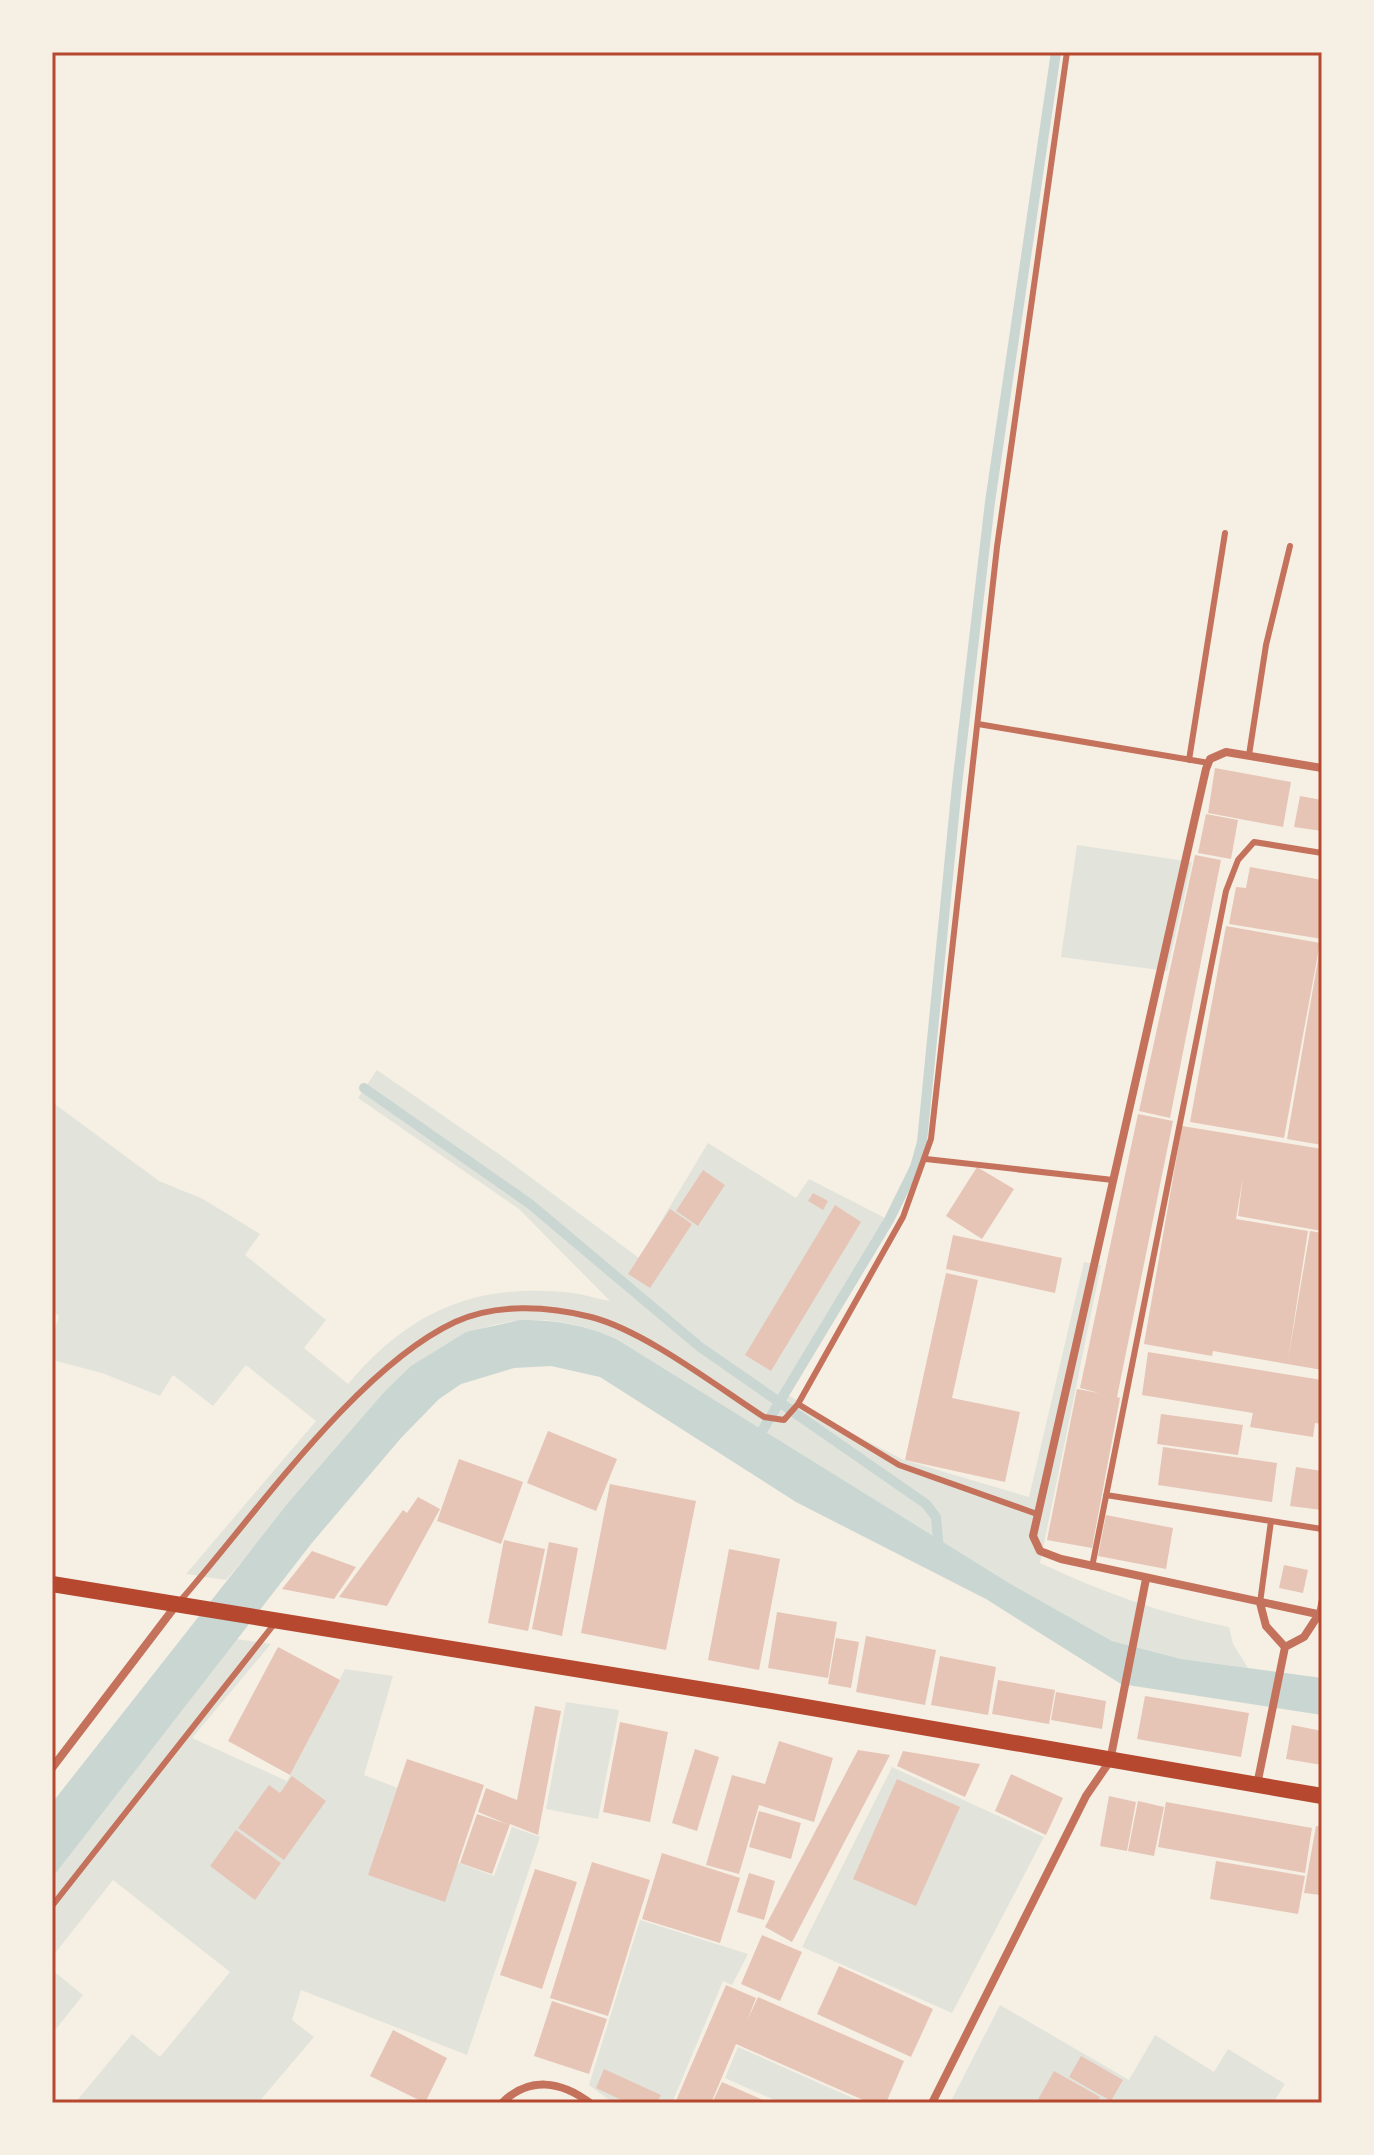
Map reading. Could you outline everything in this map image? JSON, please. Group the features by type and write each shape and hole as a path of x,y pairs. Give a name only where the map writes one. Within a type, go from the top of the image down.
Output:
{"main road":[{"path":"52,1584 1322,1796"}],"street":[{"path":"1257,1786 1285,1647 1304,1637 1320,1614 1092,1567 1040,1551 1033,1541 1209,763 1217,754 1226,752 1322,768"},
{"path":"932,2103 1086,1796 1110,1761 1146,1579"},
{"path":"1260,1603 1266,1626 1285,1647"},
{"path":"52,1768 185,1605"},
{"path":"502,2103 518,2090 533,2084 568,2089 590,2103"}],"lane":[{"path":"185,1605 352,1402 426,1340 455,1322 476,1315 521,1308 593,1317 659,1350 764,1417 784,1420 798,1404 903,1217 926,1159 936,1109 1008,469 1067,52"},
{"path":"1189,760 1225,533"},
{"path":"1249,755 1269,633 1290,546"},
{"path":"978,724 1209,763"},
{"path":"1092,1567 1207,980 1232,871 1244,850 1254,842 1322,853"},
{"path":"926,1159 1113,1180"},
{"path":"798,1404 899,1465 1037,1514"},
{"path":"1106,1495 1322,1529"},
{"path":"1260,1603 1271,1521"},
{"path":"1320,1614 1322,1599"},
{"path":"52,1906 270,1618"}],"shaded area":[{"path":"1077,845 1192,862 1167,971 1061,957"},
{"path":"377,1070 506,1159 639,1258 708,1143 796,1198 809,1179 889,1220 785,1393 845,1430 904,1460 1029,1497 1084,1262 1101,1265 1040,1563 1133,1601 1229,1627 1233,1644 1248,1668 1181,1659 1112,1641 1009,1583 618,1340 585,1327 553,1321 523,1320 494,1325 438,1349 385,1391 226,1580 186,1574 316,1421 246,1365 213,1406 173,1375 160,1396 102,1373 52,1360 52,1337 59,1316 52,1311 52,1102 159,1181 203,1199 260,1234 245,1255 326,1320 304,1348 348,1384 372,1358 421,1320 476,1297 539,1291 573,1293 610,1301 519,1209 358,1098"},
{"path":"520,1320 570,1324 618,1340 1009,1583 1112,1641 1181,1659 1322,1678 1322,1715 1121,1684 986,1599 796,1502 600,1377 551,1366 514,1368 461,1384 439,1399 401,1438 311,1544 52,1878 52,1803 288,1503 385,1391 411,1366 466,1332"},
{"path":"236,1639 271,1644 192,1738 287,1781 345,1669 393,1676 364,1775 398,1788 381,1834 494,1876 512,1827 540,1837 467,2055 301,1990 292,2020 314,2037 258,2103 75,2103 132,2034 160,2057 230,1972 113,1880 52,1957 52,1878"},
{"path":"566,1702 619,1710 598,1819 546,1809"},
{"path":"892,1767 1044,1837 952,2013 802,1947"},
{"path":"640,1920 748,1954 732,1985 723,1981 672,2103 613,2103 589,2085"},
{"path":"52,1970 83,1995 52,2034"},
{"path":"1000,2005 1129,2080 1155,2035 1214,2072 1228,2049 1285,2084 1273,2103 950,2103"},
{"path":"738,2047 864,2103 781,2103 725,2078"}],"building":[{"path":"1215,768 1291,782 1283,827 1208,813"},
{"path":"1300,796 1322,800 1322,831 1294,827"},
{"path":"1206,814 1238,820 1231,859 1198,853"},
{"path":"1195,855 1221,860 1170,1118 1139,1111"},
{"path":"1250,867 1322,880 1322,939 1229,924 1236,887 1246,888"},
{"path":"1226,926 1320,943 1284,1138 1190,1122"},
{"path":"1322,948 1322,1145 1287,1139"},
{"path":"1138,1114 1173,1121 1117,1397 1120,1398 1092,1548 1047,1540 1077,1389 1099,1393 1080,1388"},
{"path":"1182,1126 1322,1149 1322,1231 1238,1216 1243,1177 1236,1219 1308,1231 1288,1360 1310,1231 1322,1233 1322,1370 1213,1351 1212,1356 1144,1344"},
{"path":"977,1167 1014,1189 982,1239 946,1216"},
{"path":"703,1170 725,1185 698,1226 676,1211"},
{"path":"813,1193 828,1201 823,1210 808,1201"},
{"path":"835,1205 861,1222 771,1371 745,1355"},
{"path":"670,1209 692,1224 650,1288 628,1274"},
{"path":"953,1235 1062,1258 1055,1293 946,1269"},
{"path":"946,1273 978,1280 952,1398 1020,1412 1005,1482 905,1460"},
{"path":"1148,1352 1322,1380 1322,1424 1315,1423 1313,1437 1250,1427 1253,1413 1142,1395"},
{"path":"1161,1414 1243,1425 1238,1455 1157,1444"},
{"path":"548,1431 617,1459 596,1511 527,1483"},
{"path":"1163,1447 1277,1463 1272,1502 1158,1485"},
{"path":"459,1459 523,1482 501,1544 437,1521"},
{"path":"1296,1467 1322,1471 1322,1510 1290,1506"},
{"path":"610,1484 696,1501 666,1650 581,1633"},
{"path":"418,1497 440,1509 387,1606 339,1597 403,1510 407,1513"},
{"path":"1106,1515 1173,1528 1166,1569 1098,1556"},
{"path":"504,1540 545,1549 528,1631 488,1623"},
{"path":"549,1542 578,1548 562,1636 532,1629"},
{"path":"729,1549 780,1559 759,1670 708,1660"},
{"path":"312,1551 356,1567 334,1599 282,1589"},
{"path":"1284,1565 1308,1570 1303,1593 1279,1588"},
{"path":"777,1612 837,1622 828,1678 768,1668"},
{"path":"866,1636 936,1650 925,1705 856,1692"},
{"path":"836,1638 859,1642 851,1688 828,1684"},
{"path":"278,1647 340,1680 290,1775 228,1741"},
{"path":"940,1656 996,1667 988,1715 931,1705"},
{"path":"998,1680 1055,1690 1049,1724 992,1714"},
{"path":"1056,1692 1106,1701 1102,1729 1051,1720"},
{"path":"1145,1696 1249,1713 1241,1757 1137,1739"},
{"path":"535,1706 561,1711 538,1835 510,1824 492,1874 460,1863 477,1814 507,1824 478,1812 486,1788 517,1800"},
{"path":"620,1722 668,1732 650,1822 603,1812"},
{"path":"1292,1725 1322,1731 1322,1765 1286,1759"},
{"path":"779,1741 833,1758 814,1822 759,1805 739,1874 706,1865 732,1775 765,1784"},
{"path":"695,1749 719,1757 697,1831 672,1823"},
{"path":"858,1750 890,1755 792,1942 765,1927"},
{"path":"903,1751 980,1764 965,1797 897,1766"},
{"path":"407,1759 484,1785 445,1902 368,1875"},
{"path":"1011,1774 1063,1798 1046,1835 995,1811"},
{"path":"292,1776 326,1801 284,1860 238,1828 269,1785 280,1793"},
{"path":"897,1779 960,1807 916,1906 853,1879"},
{"path":"1109,1796 1136,1802 1127,1851 1100,1846"},
{"path":"1138,1801 1164,1807 1154,1856 1128,1851"},
{"path":"1166,1802 1312,1828 1305,1873 1158,1847"},
{"path":"759,1811 801,1823 791,1859 749,1847"},
{"path":"1316,1826 1322,1827 1321,1895 1304,1893"},
{"path":"236,1830 281,1863 255,1900 210,1866"},
{"path":"662,1853 740,1878 720,1943 642,1919"},
{"path":"1216,1861 1305,1876 1298,1914 1210,1899"},
{"path":"592,1862 650,1880 608,2016 550,1998"},
{"path":"535,1869 577,1882 542,1989 500,1975"},
{"path":"749,1873 775,1881 764,1920 737,1912"},
{"path":"762,1935 802,1952 780,2001 741,1984"},
{"path":"839,1966 933,2009 911,2057 817,2014"},
{"path":"726,1985 756,1998 747,2021 758,1997 904,2061 886,2103 870,2103 736,2044 711,2103 675,2103"},
{"path":"552,2001 607,2019 589,2074 534,2056"},
{"path":"393,2030 447,2058 425,2103 370,2076"},
{"path":"1081,2056 1123,2080 1111,2101 1069,2077"},
{"path":"604,2069 661,2095 657,2103 628,2103 596,2088"},
{"path":"1054,2071 1100,2097 1097,2103 1036,2103"},
{"path":"722,2082 763,2100 761,2103 712,2103"}],"waterway":[{"path":"756,1441 889,1220 915,1167 922,1142 957,785 990,502 1056,52"},
{"path":"364,1088 530,1204 700,1347 926,1504 936,1517 939,1551"}]}
